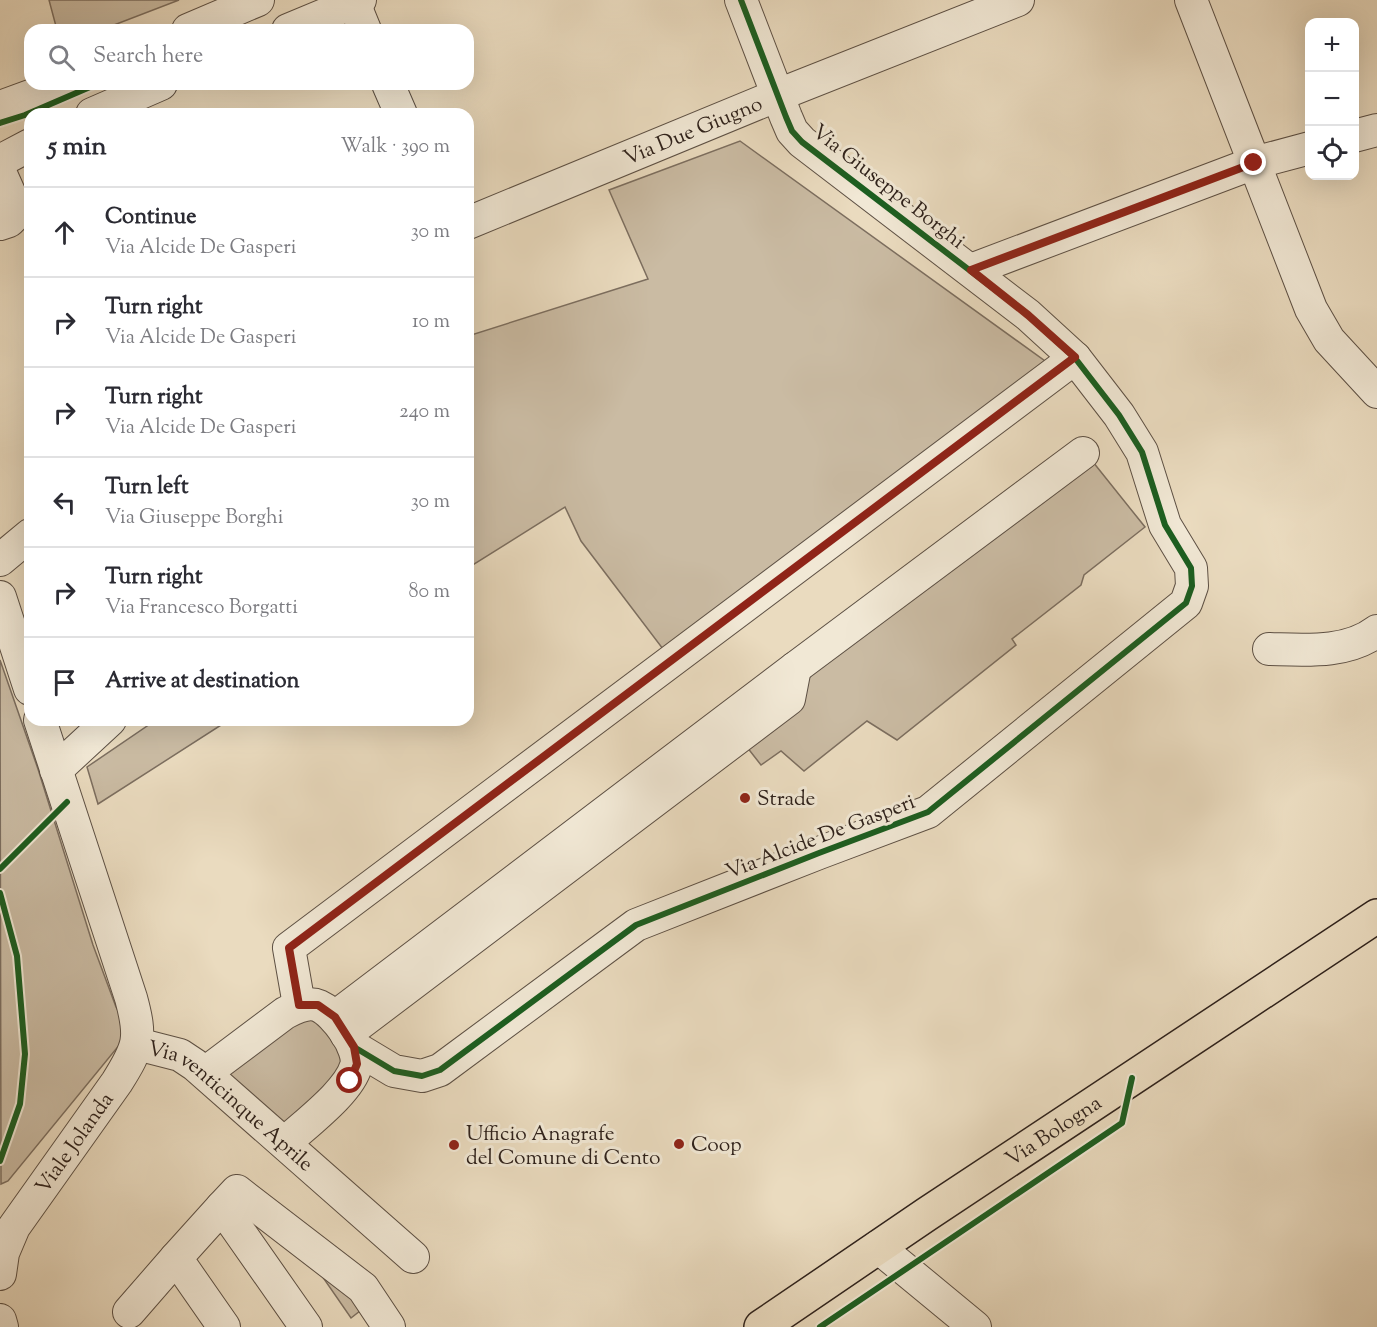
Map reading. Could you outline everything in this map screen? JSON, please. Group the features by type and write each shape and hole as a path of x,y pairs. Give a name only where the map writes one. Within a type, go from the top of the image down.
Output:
{"main road":[{"name":"Via Bologna","path":"761,1327 878,1246 1377,916"}],"street":[{"path":"202,24 258,0"},
{"name":"Via Giuseppe Borghi","path":"741,0 792,131 802,142 1046,329 1075,357"},
{"name":"Via Due Giugno","path":"474,221 778,95 1018,0"},
{"path":"1191,0 1311,309 1329,340 1377,392"},
{"path":"311,24 360,11"},
{"path":"0,107 47,90"},
{"path":"106,108 146,90"},
{"path":"391,90 398,108"},
{"path":"1359,135 1377,130"},
{"path":"0,150 24,144"},
{"path":"0,160 24,146"},
{"path":"971,270 1254,163 1305,149"},
{"path":"0,172 12,199 15,216 0,224"},
{"path":"205,1073 299,1005 289,948 1075,357"},
{"name":"Via Alcide De Gasperi","path":"299,1005 318,1005 345,1033 394,1071 422,1076 440,1070 636,925 928,812 1186,603 1192,586 1191,568 1165,525 1142,452 1119,415 1075,357"},
{"path":"285,1143 350,1081 357,1064 345,1033 789,699 795,668 1083,453"},
{"path":"0,560 24,540"},
{"path":"0,597 24,671"},
{"path":"1269,649 1329,648 1353,644 1377,631"},
{"name":"Via venticinque Aprile","path":"42,726 131,998 138,1031 137,1044 180,1055 205,1073 413,1257"},
{"path":"56,770 104,726"},
{"name":"Viale Jolanda","path":"0,1274 3,1253 14,1227 117,1082 132,1058 137,1044"},
{"path":"128,1322 176,1258 237,1191 363,1288 389,1327"},
{"path":"222,1207 306,1327"},
{"path":"878,1246 975,1327"},
{"path":"176,1258 224,1327"},
{"path":"0,1320 2,1327"}],"shaded area":[{"path":"49,0 179,0 117,24 55,24"},
{"path":"740,141 1052,366 666,653 581,541 565,507 474,564 474,334 648,279 609,190"},
{"path":"1093,462 1145,527 1084,575 1081,585 1012,639 1016,645 897,740 867,721 804,771 781,751 761,765 743,742 802,675"},
{"path":"0,660 38,769 93,945 116,1007 130,1032 8,1181 1,1184"},
{"path":"147,726 220,726 98,804 87,767"},
{"path":"311,1015 341,1048 341,1078 284,1132 217,1073"},
{"path":"302,1247 365,1307 351,1318"}],"cycle path":[{"path":"354,1047 394,1071 422,1076 440,1070 636,925 928,812 1186,603 1192,586 1191,568 1165,525 1142,452 1119,415 1075,358 1028,315 802,142 792,131 741,0"},
{"path":"41,108 83,90"},
{"path":"0,123 24,115"},
{"path":"0,869 67,802"},
{"path":"0,893 17,956 25,1054 20,1104 0,1161"},
{"path":"820,1327 1122,1123 1132,1078"}],"place":[{"name":"Strade","path":"745,798"},
{"name":"Coop","path":"679,1144"},
{"name":"Ufficio Anagrafe del Comune di Cento","path":"454,1145"}],"route":[{"path":"350,1081 357,1064 354,1047 335,1017 318,1005 299,1005 289,948 1075,357 1028,315 971,270 1254,163"}]}
